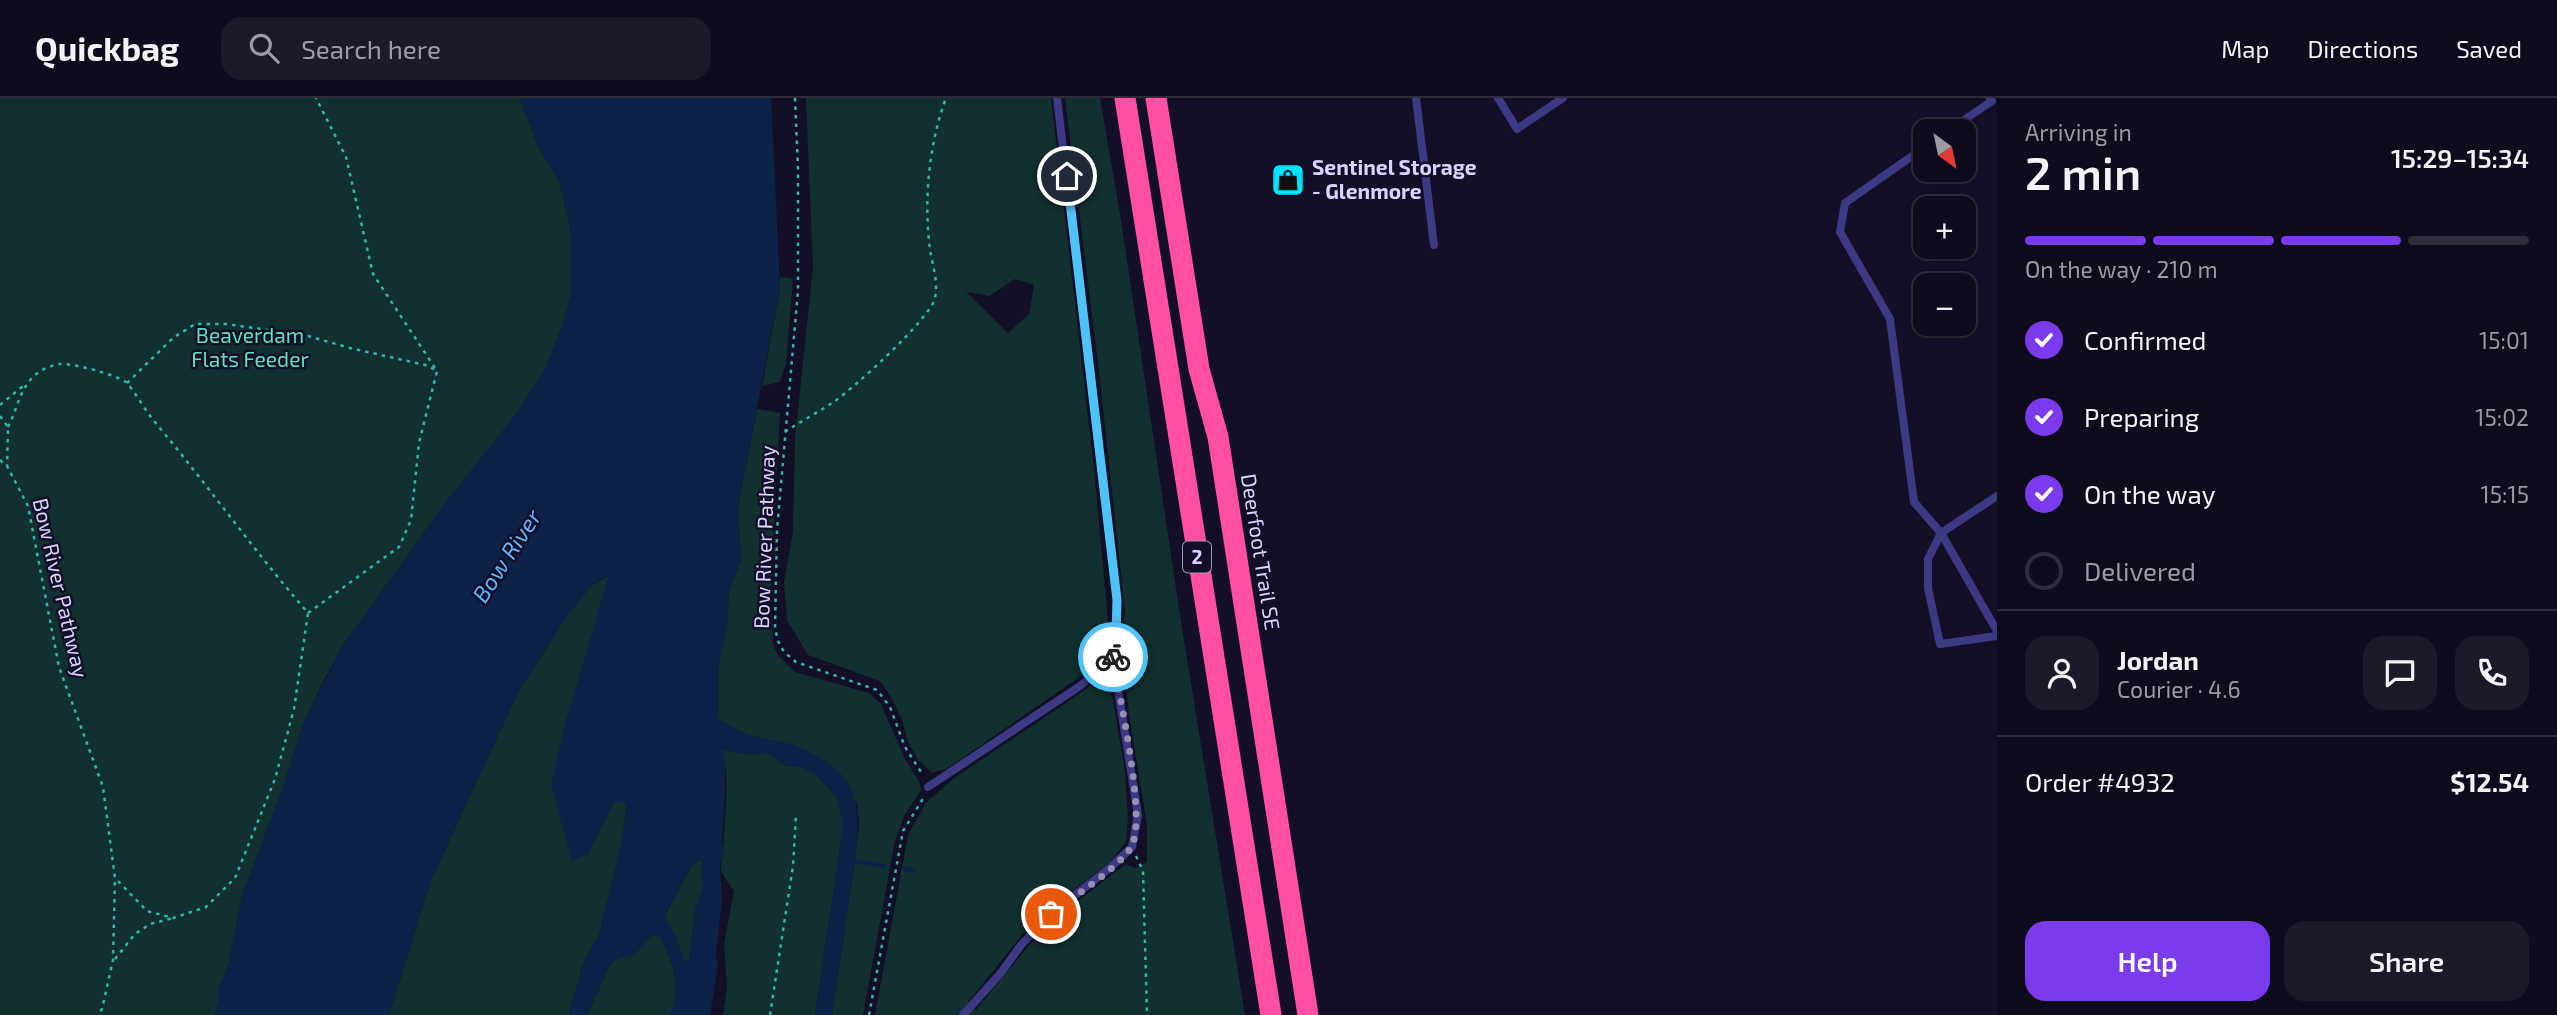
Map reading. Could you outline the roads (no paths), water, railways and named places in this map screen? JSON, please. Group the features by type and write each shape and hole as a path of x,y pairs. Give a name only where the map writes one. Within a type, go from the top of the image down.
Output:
{"highway":[{"name":"2","path":"1125,98 1271,1015"},
{"name":"Deerfoot Trail SE","path":"1156,98 1199,369 1218,437 1308,1015"},
{"path":"1170,98 1218,437"}],"lane":[{"path":"963,1015 1000,974 1021,945 1044,922 1111,867 1132,846 1138,815 1113,658 1117,600 1057,98"},
{"path":"1416,98 1434,244"},
{"path":"1498,98 1517,129 1563,98"},
{"path":"1966,119 1992,101 1990,98"},
{"path":"1913,155 1845,203 1840,232 1890,319 1914,502 1941,533 1997,633 1940,644 1928,587 1928,559 1941,533 1997,496"},
{"path":"928,788 1080,686 1113,658"}],"water":[{"name":"Bow River","path":"520,98 771,98 780,288 738,506 741,560 729,590 728,623 719,664 718,719 747,734 790,744 826,761 839,771 854,796 858,830 856,852 832,1015 815,1015 842,836 842,816 837,797 815,774 802,767 784,765 768,753 744,754 723,749 725,800 722,841 724,854 720,863 722,899 716,956 718,966 710,1015 670,1015 676,996 674,975 660,936 653,934 634,955 617,959 610,964 587,1015 569,1015 583,964 599,935 622,841 627,804 615,800 587,855 572,861 551,785 565,725 609,575 591,586 568,614 518,692 431,880 389,1015 214,1015 218,993 229,963 242,896 282,791 304,722 325,680 344,644 447,501 518,412 546,368 562,326 572,291 571,232 560,183 537,144","holes":["702,861 703,888 695,911 689,960 684,962 675,934 664,916 692,865"]}],"waterway":[{"path":"854,861 884,866"},
{"path":"906,869 914,871"}],"place":[{"name":"Sentinel Storage - Glenmore","path":"1288,180"}],"park label":[{"name":"Beaverdam Flats Feeder","path":"250,348"}]}
